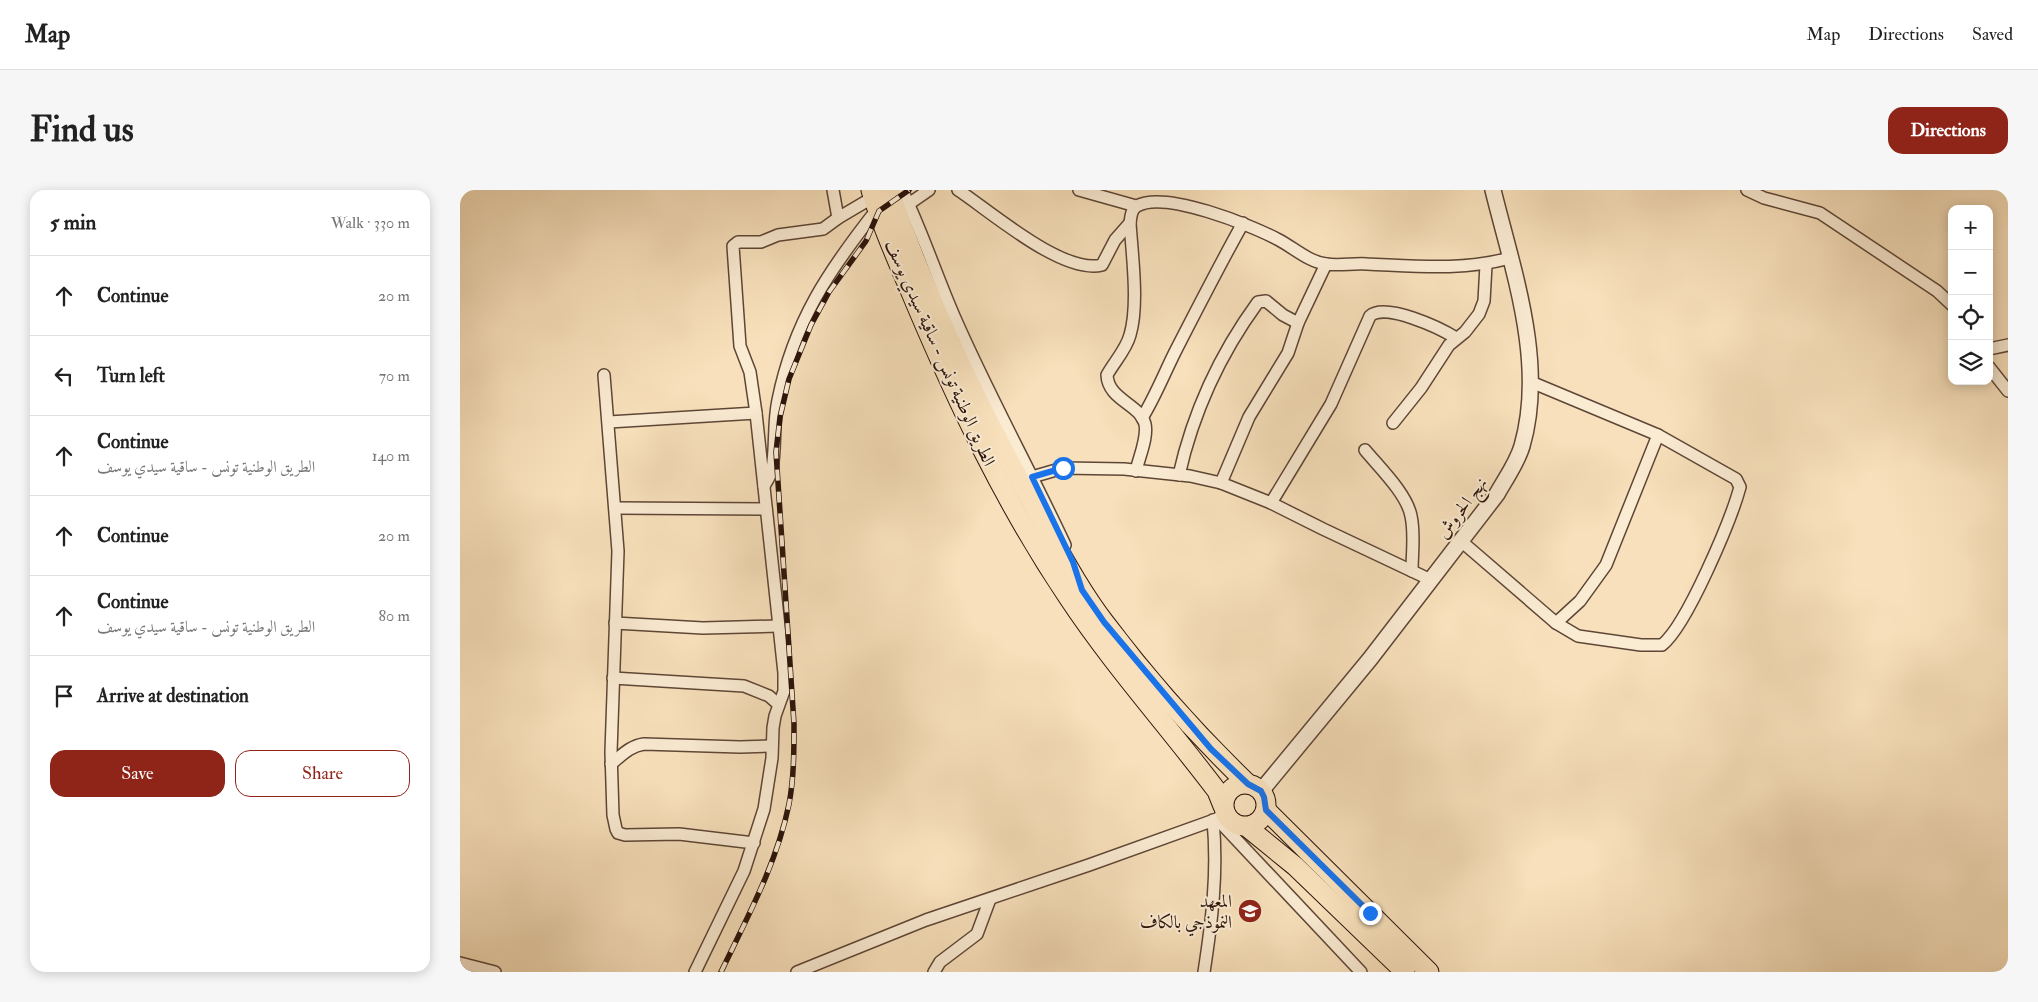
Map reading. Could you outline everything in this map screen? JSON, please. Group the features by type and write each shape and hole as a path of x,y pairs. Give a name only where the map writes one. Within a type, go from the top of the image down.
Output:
{"main road":[{"name":"الطريق الوطنية تونس - ساقية سيدي يوسف","path":"886,202 980,405 1008,460 1082,590 1104,622 1174,708 1211,749 1254,788"},
{"name":"الطريق الوطنية تونس - ساقية سيدي يوسف","path":"886,202 950,383 1019,521 1090,628 1138,693 1217,791 1220,814"},
{"path":"1266,810 1260,821 1247,827 1238,826 1220,814 1228,792 1240,784 1254,788 1264,797 1266,810 1430,972"},
{"path":"1247,827 1295,866 1404,972"}],"street":[{"path":"833,190 838,218"},
{"path":"764,486 772,468 777,401 795,340 804,319 842,254 886,202 902,190"},
{"path":"694,972 744,871 754,843 769,783 773,728 778,704 784,691 784,673 756,413 750,372 740,346 733,246 736,242 761,242 778,235 823,229 838,218 929,190"},
{"path":"958,190 1024,238 1063,258 1087,266 1102,265 1115,240 1130,223"},
{"path":"1079,190 1136,206"},
{"name":"نهج الحروش","path":"1254,788 1370,659 1497,494 1514,466 1522,447 1530,415 1531,382 1529,352 1518,290 1493,190"},
{"path":"1747,190 1764,198 1820,213 1937,291 1948,301"},
{"path":"1136,470 1145,437 1145,425 1142,418 1111,388 1107,380 1110,370 1130,337 1132,326 1133,298 1130,223 1131,213 1136,206 1151,200 1172,199 1196,205 1243,223 1279,240 1314,260 1326,264 1434,268 1486,265 1510,258"},
{"path":"886,202 954,316 1073,562 1082,590"},
{"path":"1142,418 1158,390 1167,367 1211,280 1243,223"},
{"path":"1221,483 1249,417 1288,353 1298,323 1326,264"},
{"path":"1393,423 1421,388 1438,359 1456,338 1465,332 1479,314 1484,301 1486,265"},
{"path":"1179,475 1188,435 1209,384 1245,319 1258,302 1266,301 1283,315 1298,323"},
{"path":"1271,503 1330,404 1370,316 1381,311 1392,312 1441,329 1456,338"},
{"path":"1993,347 2008,345"},
{"path":"1993,372 2008,391"},
{"path":"604,375 618,551 611,764 613,815 618,833 625,835 679,834 754,843"},
{"path":"1461,540 1556,623 1578,636 1641,645 1662,645 1673,634 1696,592 1734,510 1740,487 1736,479 1658,435 1531,382"},
{"path":"609,422 756,413"},
{"path":"1556,623 1580,601 1606,564 1658,435"},
{"path":"1364,450 1397,490 1411,515 1413,538 1412,571"},
{"path":"1032,477 1063,468 1136,470 1179,475 1221,483 1271,503 1431,580"},
{"path":"616,508 766,509"},
{"path":"615,622 704,628 778,626"},
{"path":"613,678 744,686 769,696 778,704"},
{"path":"611,764 629,749 644,744 772,746"},
{"path":"797,972 926,920 990,900 1220,814"},
{"path":"1204,972 1213,917 1220,814"},
{"path":"1220,814 1361,972"},
{"path":"934,972 940,962 977,934 990,900"},
{"path":"460,964 495,972"}],"railway":[{"path":"721,972 751,911 777,848 784,826 792,784 794,724 776,452 780,417 789,379 811,325 829,292 866,241 879,211 909,190"}],"place":[{"name":"المعهد النموذجي بالكاف","path":"1250,911"}],"route":[{"path":"1063,468 1032,477 1073,562 1082,590 1104,622 1174,708 1211,749 1248,784 1255,786 1261,791 1266,803 1266,810 1370,913"}]}
